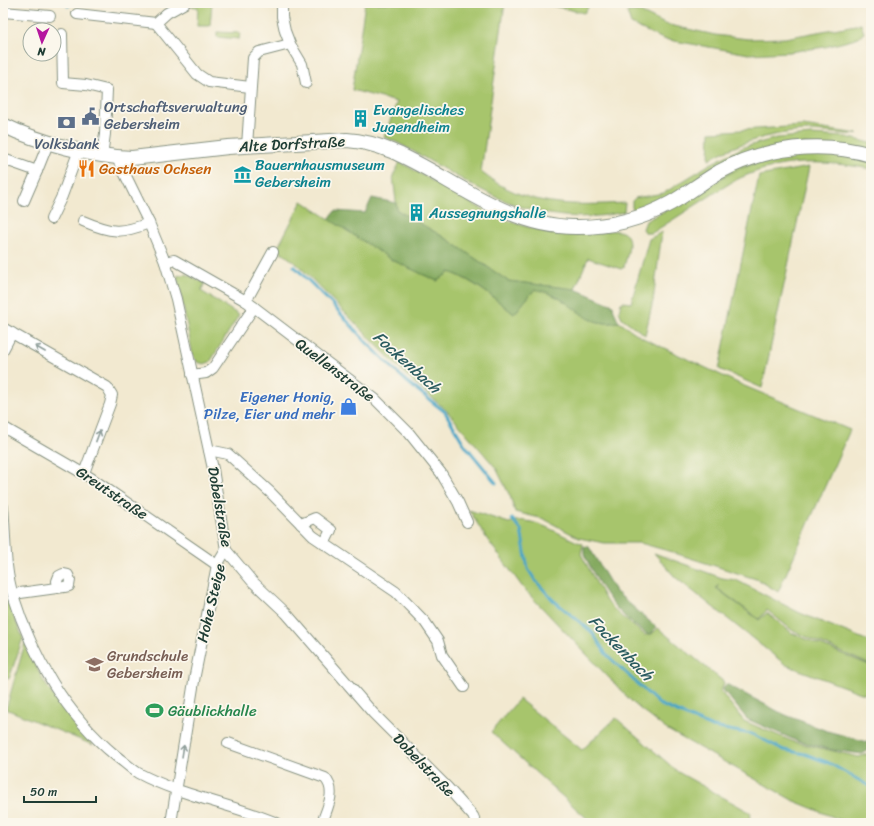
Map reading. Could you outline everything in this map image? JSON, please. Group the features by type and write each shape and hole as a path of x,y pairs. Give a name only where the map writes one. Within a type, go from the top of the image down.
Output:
{"street":[{"path":"156,23 167,13 185,3"},
{"path":"282,3 282,17 290,44 302,64 306,83"},
{"path":"3,12 50,16"},
{"path":"77,14 156,23 197,74 204,80 250,87"},
{"path":"62,34 63,83 86,85 107,90 107,118 102,156"},
{"path":"247,146 252,61 256,53 290,44"},
{"name":"Alte Dorfstraße","path":"3,125 79,150 117,158 132,158 247,146 346,140 365,142 394,152 504,211 531,221 560,226 599,226 631,220 654,211 682,197 720,172 762,155 786,149 811,147 844,149 871,155"},
{"path":"24,201 49,141"},
{"path":"51,219 62,196 79,150"},
{"name":"Dobelstraße","path":"117,158 149,223 165,262 176,299 209,450 226,550 252,581 286,613 373,713 448,788 473,816 476,823"},
{"path":"3,159 37,171"},
{"path":"84,221 106,230 120,232 149,223"},
{"path":"192,375 206,373 213,368 250,304 273,252"},
{"name":"Quellenstraße","path":"165,262 174,260 250,304 375,399 409,432 441,472 458,502 467,522"},
{"path":"3,350 8,330 107,387 112,395 110,404 84,473"},
{"name":"Greutstraße","path":"3,427 84,473 217,565"},
{"path":"209,450 228,454 270,492 313,536 363,568 401,597 425,622 438,641 442,655 464,687"},
{"path":"3,507 8,572 12,594 28,635 48,677 72,711 101,743 136,772 176,789 251,812 277,823"},
{"path":"302,524 315,518 331,530 324,544"},
{"name":"Hohe Steige","path":"171,823 195,675 217,565 226,550"},
{"path":"12,594 58,588"},
{"path":"228,743 325,778 330,784 331,793 322,823"}],"green space":[{"path":"186,3 212,3 210,26 197,26 198,7 187,6"},
{"path":"365,3 505,3 481,172 498,184 514,192 532,198 567,204 625,203 624,212 591,216 560,216 532,210 505,201 479,189 398,143 384,137 397,102 352,90"},
{"path":"540,3 587,3 588,8 584,13"},
{"path":"638,11 665,24 715,35 748,39 785,38 861,24 864,33 856,39 825,47 789,52 749,54 663,39 631,24 627,12"},
{"path":"217,32 240,33 239,39 217,37"},
{"path":"803,126 858,134 810,131 783,133 745,143 709,159 710,132"},
{"path":"811,135 846,137 871,143 871,152 801,144 636,212 632,208 632,201 635,198 664,193 710,164 744,147 777,138"},
{"path":"802,153 844,155 871,161 871,169 835,164 800,163 766,169 749,174 732,182 652,233 646,233 643,229 646,221 736,170 771,158"},
{"path":"400,162 473,204 531,228 568,234 589,234 620,231 627,236 629,244 624,267 621,269 588,258 575,289 508,281 447,239 397,210 393,176"},
{"path":"809,167 762,388 719,369 759,176"},
{"path":"372,198 396,203 397,210 447,239 508,281 575,289 613,305 619,322 598,322 590,319 551,294 535,289 514,314 484,290 468,280 450,272 437,281 392,260 329,219 335,211 365,213"},
{"path":"302,201 392,260 437,281 450,272 484,291 514,314 535,289 548,293 562,300 590,319 598,322 619,322 643,338 742,385 850,430 778,592 759,580 665,550 640,543 604,543 579,538 544,519 515,512 510,496 496,468 447,411 408,377 297,264 277,249"},
{"path":"662,232 653,301 645,335 622,318 619,311 621,303 631,303 649,239"},
{"path":"186,274 205,283 201,291 239,315 210,362 204,364 197,362 193,356 177,276"},
{"path":"469,510 509,523 527,521 537,523 583,544 581,554 606,601 622,617 645,635 652,634 658,628 724,682 721,692 744,721 794,742 859,757 871,753 871,823 848,823 794,801 666,729 635,705 524,589 487,539"},
{"path":"584,546 589,547 615,591 656,627 652,633 647,634 635,626 609,599 602,589 584,554"},
{"path":"654,553 722,578 736,580 800,613 871,642 871,665 793,631 767,610 759,619 717,588 718,585 716,588 759,620 767,613 792,633 871,666 871,694 861,693 786,665 675,577"},
{"path":"3,591 23,638 9,679 3,677"},
{"path":"25,643 43,680 56,700 93,745 6,709"},
{"path":"726,684 783,714 827,731 868,742 871,749 862,754 833,750 797,741 747,719 723,690"},
{"path":"519,699 582,750 616,718 678,772 751,813 749,823 592,823 491,732"}],"waterway":[{"name":"Fockenbach","path":"294,266 332,304 366,342 406,381 445,412 464,444 496,483"},
{"name":"Fockenbach","path":"512,519 521,530 528,569 535,580 553,600 592,632 606,654 659,704 712,727 752,734 784,750 805,754 829,763 871,787"}],"place":[{"name":"Ortschaftsverwaltung Gebersheim","path":"91,116"},
{"name":"Evangelisches Jugendheim","path":"360,119"},
{"name":"Volksbank","path":"67,123"},
{"name":"Gasthaus Ochsen","path":"86,169"},
{"name":"Bauernhausmuseum Gebersheim","path":"242,174"},
{"name":"Aussegnungshalle","path":"416,213"},
{"name":"Eigener Honig, Pilze, Eier und mehr","path":"348,406"},
{"name":"Grundschule Gebersheim","path":"94,665"},
{"name":"Gäublickhalle","path":"155,711"}]}
